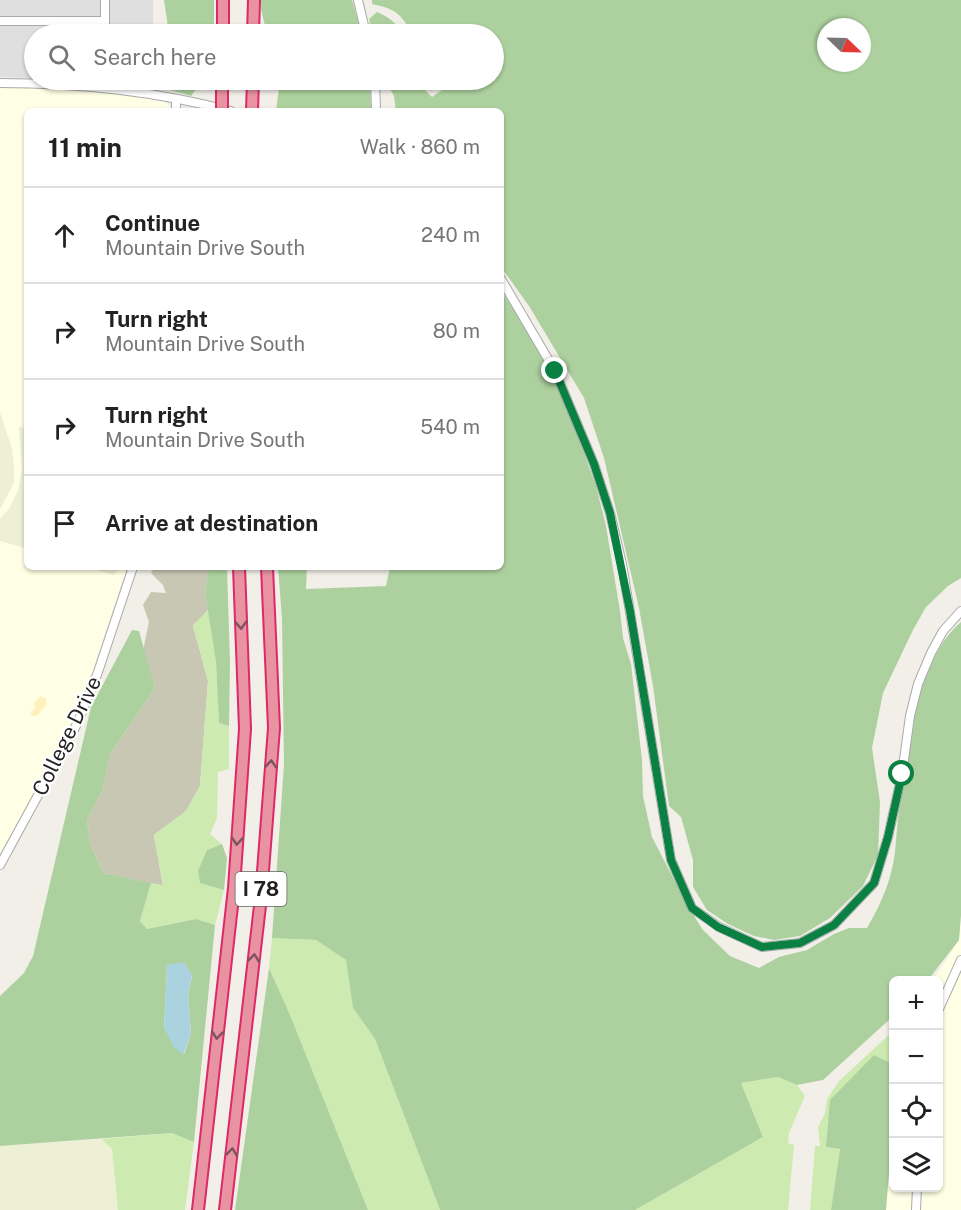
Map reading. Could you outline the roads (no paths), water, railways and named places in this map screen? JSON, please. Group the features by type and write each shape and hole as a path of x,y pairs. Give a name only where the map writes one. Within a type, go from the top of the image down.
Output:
{"highway":[{"path":"223,0 223,24"},
{"path":"253,24 254,0"},
{"path":"222,90 222,108"},
{"path":"252,90 252,108"},
{"name":"I 78","path":"198,1210 234,888 245,729 238,570"},
{"name":"I 78","path":"225,1210 261,897 274,728 267,570"}],"street":[{"path":"0,21 105,21 105,0"},
{"path":"358,0 364,24"},
{"path":"0,83 24,83"},
{"path":"134,90 217,108"},
{"path":"375,90 376,108"},
{"path":"176,99 176,108"},
{"path":"504,284 555,371 576,419 610,513 622,564 671,860 692,908 718,927 762,947 800,943 834,925 874,883 888,837 902,774 910,716 918,684 935,646 948,625 961,611"},
{"name":"College Drive","path":"0,865 78,722 98,672 132,570"},
{"path":"943,1002 961,960"},
{"path":"915,1210 917,1192"}],"water":[{"path":"184,962 192,975 188,994 191,1034 183,1055 174,1047 164,1028 167,965"}]}
